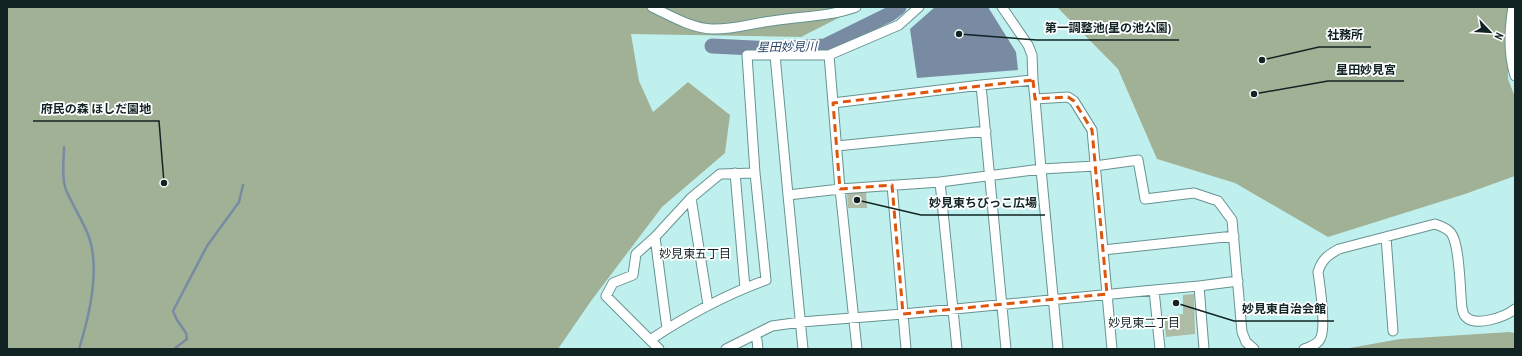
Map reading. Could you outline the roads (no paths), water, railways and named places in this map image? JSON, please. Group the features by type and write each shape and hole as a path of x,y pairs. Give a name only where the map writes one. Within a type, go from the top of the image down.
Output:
{"street":[{"path":"652,7 693,26 712,29 731,28 783,19 825,15 856,7"},
{"path":"650,340 708,305 766,280 755,173 747,55 829,55 899,25 919,7"},
{"path":"1002,7 1028,45 1032,55 1033,80 1058,349"},
{"path":"1513,7 1510,26 1510,62 1515,76"},
{"path":"775,55 804,349"},
{"path":"829,55 840,189 857,349"},
{"path":"833,104 981,85 1033,80"},
{"path":"981,85 1003,303 1006,349"},
{"path":"1035,99 1068,97 1074,101 1092,130 1112,349"},
{"path":"836,146 986,131"},
{"path":"788,195 840,189 940,182 1041,169 1095,166 1138,160 1145,200 1194,193 1218,201 1232,220 1242,332 1246,342 1254,349"},
{"path":"735,173 745,288"},
{"path":"659,349 606,296 613,283 633,275 636,254 655,237 691,198 720,174 755,173"},
{"path":"940,182 958,349"},
{"path":"892,185 906,349"},
{"path":"691,198 708,305"},
{"path":"1304,349 1315,344 1321,338 1323,327 1318,272 1320,263 1326,256 1339,250 1435,224 1445,228 1452,234 1456,246 1464,316 1471,320 1480,322 1492,320 1515,309"},
{"path":"1103,250 1234,236"},
{"path":"655,237 667,329"},
{"path":"1386,237 1393,331"},
{"path":"726,349 772,326 801,322 903,314 1238,281"},
{"path":"1199,286 1204,349"},
{"path":"1154,290 1160,349"},
{"path":"754,335 757,340 758,349"}],"water":[{"path":"935,7 988,7 1016,52 1018,70 917,78 910,29"}],"waterway":[{"name":"星田妙見川","path":"712,46 773,49 825,46 890,14 899,7"},
{"path":"64,147 64,185 84,225 92,250 92,293 79,349"},
{"path":"174,349 187,339 186,333 173,311 207,246 239,202 243,185"}],"place":[{"name":"第一調整池(星の池公園)","path":"959,34"},
{"name":"社務所","path":"1262,60"},
{"name":"星田妙見宮","path":"1254,94"},
{"name":"府民の森 ほしだ園地","path":"164,183"},
{"name":"妙見東ちびっこ広場","path":"857,200"},
{"name":"妙見東自治会館","path":"1176,303"}],"district":[{"name":"妙見東五丁目","path":"695,254"},
{"name":"妙見東二丁目","path":"1144,323"}]}
